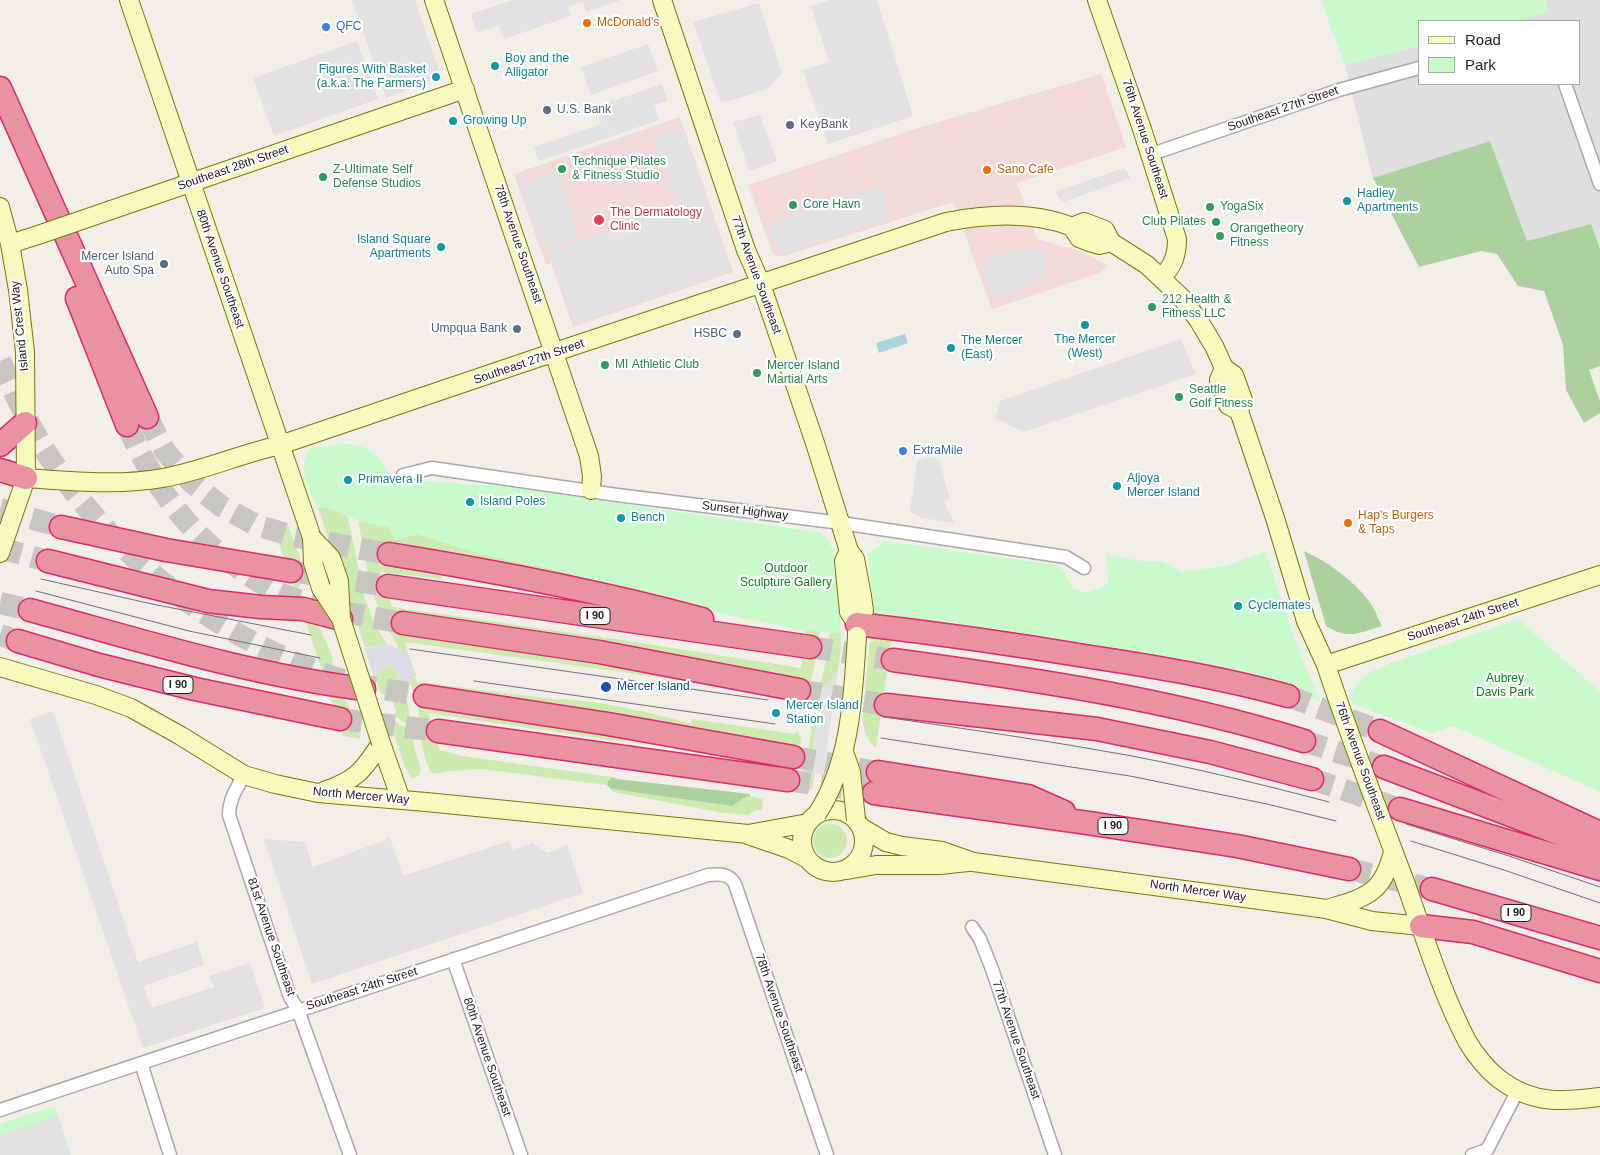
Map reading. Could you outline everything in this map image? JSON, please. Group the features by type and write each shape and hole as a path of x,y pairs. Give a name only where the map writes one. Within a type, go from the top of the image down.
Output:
{"highway":[{"path":"0,88 137,421"},
{"path":"0,446 25,423"},
{"path":"0,470 26,478"},
{"path":"61,527 166,550 291,571"},
{"name":"I 90","path":"388,586 806,646 666,609 456,565 389,554"},
{"path":"48,561 208,601 261,607 303,609 341,620"},
{"path":"30,610 200,656 295,679 364,689"},
{"path":"403,623 599,652 799,690"},
{"path":"857,630 958,636 1202,675 1288,696"},
{"name":"I 90","path":"18,641 99,665 195,689 340,719"},
{"path":"893,660 1123,695 1238,721 1304,740"},
{"path":"425,696 608,724 793,756"},
{"path":"886,705 1097,729 1210,752 1312,779"},
{"path":"438,731 788,780"},
{"path":"1380,731 1600,832"},
{"path":"1384,767 1600,849"},
{"name":"I 90","path":"876,782 1028,796 1088,823 1237,846 1349,869"},
{"path":"1400,809 1600,869"},
{"name":"I 90","path":"1432,889 1600,938"},
{"path":"1421,926 1473,932 1600,971"}],"street":[{"name":"80th Avenue Southeast","path":"129,0 312,538 331,558 339,581 341,620 401,800"},
{"name":"78th Avenue Southeast","path":"434,0 589,456 592,476 591,490"},
{"name":"77th Avenue Southeast","path":"662,0 743,241 761,284 849,551 844,561 849,612 857,630 854,685 844,752 827,799 812,818"},
{"name":"76th Avenue Southeast","path":"1097,0 1177,238 1176,255 1162,277"},
{"name":"Southeast 27th Street","path":"1149,155 1339,90 1418,68"},
{"path":"1565,85 1600,184"},
{"name":"Southeast 28th Street","path":"5,246 465,89"},
{"name":"Island Crest Way","path":"0,207 5,246 18,290 25,352 26,478"},
{"name":"Southeast 27th Street","path":"26,478 127,482 162,478 202,469 254,451 280,446 554,352 946,222 968,218 1027,216"},
{"name":"76th Avenue Southeast","path":"1027,216 1050,219 1072,227 1079,238 1099,246 1111,242 1131,254 1162,277 1182,298 1199,321 1214,346 1224,368 1219,380 1228,406 1239,411 1275,518 1306,621 1326,665 1446,994 1468,1043 1489,1069 1502,1081 1518,1090 1557,1102 1600,1097"},
{"name":"Sunset Highway","path":"403,476 432,468 841,523 1066,557 1084,568"},
{"path":"0,553 26,478"},
{"name":"Southeast 24th Street","path":"1326,665 1600,575"},
{"name":"North Mercer Way","path":"0,667 96,695 131,708 182,736 244,775 275,784 318,793 748,834 789,848 806,858"},
{"path":"318,793 342,785 355,778 382,744"},
{"name":"77th Avenue Southeast","path":"844,752 851,772 859,824"},
{"name":"81st Avenue Southeast","path":"244,775 232,798 229,815 290,997 298,1010 350,1155"},
{"path":"827,810 838,810 848,813 859,824 865,839 861,854 852,867 832,873 822,871 813,866 806,858 802,849 801,839 804,829 812,818 827,810"},
{"name":"North Mercer Way","path":"748,834 812,818"},
{"name":"North Mercer Way","path":"859,824 886,842 902,846 942,850 974,862"},
{"path":"1326,909 1351,902 1377,888 1389,870 1393,852"},
{"name":"North Mercer Way","path":"842,871 876,865 940,865 974,862 1326,909 1372,921 1421,926"},
{"name":"78th Avenue Southeast","path":"725,874 735,884 827,1155"},
{"name":"Southeast 24th Street","path":"0,1110 708,875 725,874"},
{"name":"77th Avenue Southeast","path":"972,928 980,939 992,969 1055,1155"},
{"name":"80th Avenue Southeast","path":"453,959 521,1155"},
{"path":"141,1063 170,1155"},
{"path":"1472,1155 1488,1153 1518,1090"}],"shaded area":[{"path":"352,0 415,0 439,70 433,80 386,98"},
{"path":"513,0 621,0 586,12 583,2 568,7 571,16 504,39 499,25 477,33 471,14"},
{"path":"830,0 877,0 913,116 828,144 803,70 829,62 811,6"},
{"path":"1545,0 1600,0 1600,249 1591,224 1527,241 1490,141 1373,178 1345,65 1418,46 1418,85 1580,85 1580,20 1518,20 1549,12"},
{"path":"759,3 782,73 768,89 721,103 693,22"},
{"path":"357,41 378,99 274,136 253,78"},
{"path":"648,44 658,71 591,95 581,67"},
{"path":"1101,74 1126,147 1017,183 1037,239 1083,252 1108,266 1099,273 992,309 953,202 781,257 773,254 748,185 921,127"},
{"path":"662,84 668,100 654,105 659,120 539,161 534,147 601,124 596,107"},
{"path":"760,115 777,161 749,171 733,122"},
{"path":"680,117 733,272 573,327 551,263 546,265 514,174"},
{"path":"682,127 731,271 574,324 549,251 677,208 653,137"},
{"path":"1124,168 1131,178 1063,202 1054,192"},
{"path":"556,171 579,237 542,250 519,184"},
{"path":"879,186 889,218 781,255 774,246 770,235 772,222"},
{"path":"1028,249 1047,251 1044,275 1036,278 1037,283 994,298 981,260 1006,252"},
{"path":"1181,339 1196,374 1023,432 995,418 1000,401"},
{"path":"930,457 939,460 950,499 944,502 955,523 922,518 910,512 917,461"},
{"path":"386,643 399,649 407,650 416,675 410,682 401,685 394,665 382,670 374,677 364,648 374,648"},
{"path":"837,670 823,775 815,773 810,767 816,727 818,727 822,689 831,681"},
{"path":"53,711 138,962 197,942 204,965 143,986 152,1008 214,987 209,976 250,963 265,1008 143,1048 30,719"},
{"path":"390,838 403,876 509,841 513,850 532,843 547,853 567,845 583,893 312,984 264,839 305,842 313,867"},
{"path":"58,1115 70,1155 0,1155 0,1135"}],"green space":[{"path":"1321,0 1545,0 1549,12 1518,20 1418,20 1418,46 1345,65"},
{"path":"1490,141 1527,241 1591,224 1600,249 1600,366 1589,370 1600,401 1600,413 1584,423 1566,390 1563,345 1544,291 1518,286 1497,254 1481,251 1419,267 1373,178"},
{"name":"Outdoor Sculpture Gallery","path":"344,443 364,447 377,457 392,477 512,487 817,532 829,542 835,560 840,633 806,631 648,598 552,569 481,554 417,534 395,540 389,527 362,521 327,507 318,508 307,485 305,476 304,461 307,453 313,447"},
{"path":"321,506 344,513 348,517 364,596 375,624 386,643 374,648 365,647 318,508"},
{"path":"358,521 389,527 395,540 417,534 481,554 552,569 648,598 394,543 383,559 444,573 441,579 380,572 392,607 801,668 806,631 822,617 809,690 800,680 641,648 396,615 541,651 766,692 405,642 407,650 399,649 381,615 371,589"},
{"path":"288,526 298,550 302,568 300,585 296,592 276,536"},
{"path":"884,541 1057,565 1063,570 1074,589 1087,593 1108,584 1107,555 1142,561 1163,562 1181,572 1226,566 1265,551 1302,659 1320,700 875,617 868,555"},
{"path":"1304,551 1331,566 1355,585 1369,601 1382,626 1360,633 1347,634 1326,626"},
{"path":"837,581 840,660 836,674 822,689 821,706 816,710 826,658"},
{"path":"303,614 315,623 325,639 333,659 333,663 326,669 322,670"},
{"name":"Aubrey Davis Park","path":"1518,619 1600,692 1600,792 1453,726 1433,733 1352,704 1353,691 1356,686 1364,677 1375,670"},
{"path":"883,637 892,638 876,747 866,736 863,711 870,642"},
{"path":"395,665 408,705 411,724 402,722 394,714 396,712 391,696 381,694 375,677 382,670"},
{"path":"415,677 418,685 419,682 561,700 595,702 691,724 692,719 795,734 798,732 801,739 800,748 697,727 690,729 418,686 424,703 625,737 624,742 428,713 440,751 463,756 612,777 607,785 481,769 433,774 423,751 418,709 410,682"},
{"path":"328,691 339,694 348,704 361,739 343,736"},
{"path":"391,717 400,725 411,729 421,769 419,776 412,778 405,767 389,719"},
{"path":"812,723 816,727 810,767 815,773 812,788 807,792 806,765"},
{"path":"612,777 750,794 750,797 748,796 732,806 611,789 607,785"},
{"path":"611,789 732,806 748,796 763,799 762,810 755,810 748,815 724,813 613,792"},
{"path":"830,824 842,829 847,841 842,853 830,858 818,853 813,841 818,829"},
{"path":"55,1106 71,1155 0,1155 0,1124"}],"water":[{"path":"905,334 908,343 879,353 876,343"}],"tunnel":[{"path":"0,361 36,436 69,485 99,521 132,555 168,586 206,614 246,639 289,660 344,680 425,696"},
{"path":"147,417 165,451 191,482 221,506 256,525 293,536 389,554"},
{"path":"127,425 161,489 175,508 207,543 226,559 267,586 289,597 331,609 403,623"},
{"path":"0,509 61,527"},
{"path":"0,548 48,561"},
{"path":"291,571 388,586"},
{"path":"0,603 30,610"},
{"path":"0,635 18,641"},
{"path":"810,647 893,660"},
{"path":"799,690 886,705"},
{"path":"1288,696 1380,731"},
{"path":"340,719 438,731"},
{"path":"1304,741 1384,767"},
{"path":"793,757 878,772"},
{"path":"1312,779 1400,809"},
{"path":"788,780 874,793"},
{"path":"1349,869 1432,889"}],"tram line":[{"path":"41,579 152,604 311,635"},
{"path":"36,591 189,631 320,658"},
{"path":"410,649 768,700"},
{"path":"474,681 775,724"},
{"path":"884,717 1132,756 1182,766 1329,802"},
{"path":"881,738 1130,776 1267,804 1336,821"},
{"path":"1406,824 1600,887"},
{"path":"1411,841 1600,903"}],"place":[{"name":"McDonald's","path":"587,23"},
{"name":"QFC","path":"326,27"},
{"name":"Boy and the Alligator","path":"495,66"},
{"name":"Figures With Basket (a.k.a. The Farmers)","path":"436,77"},
{"name":"U.S. Bank","path":"547,110"},
{"name":"Growing Up","path":"453,121"},
{"name":"KeyBank","path":"790,125"},
{"name":"Technique Pilates & Fitness Studio","path":"562,169"},
{"name":"Sano Cafe","path":"987,170"},
{"name":"Z-Ultimate Self Defense Studios","path":"323,177"},
{"name":"Hadley Apartments","path":"1347,201"},
{"name":"Core Havn","path":"793,205"},
{"name":"YogaSix","path":"1210,207"},
{"name":"The Dermatology Clinic","path":"599,220"},
{"name":"Club Pilates","path":"1216,222"},
{"name":"Orangetheory Fitness","path":"1220,236"},
{"name":"Island Square Apartments","path":"441,247"},
{"name":"Mercer Island Auto Spa","path":"164,264"},
{"name":"212 Health & Fitness LLC","path":"1152,307"},
{"name":"The Mercer (West)","path":"1085,325"},
{"name":"Umpqua Bank","path":"517,329"},
{"name":"HSBC","path":"737,334"},
{"name":"The Mercer (East)","path":"951,348"},
{"name":"MI Athletic Club","path":"605,365"},
{"name":"Mercer Island Martial Arts","path":"757,373"},
{"name":"Seattle Golf Fitness","path":"1179,397"},
{"name":"ExtraMile","path":"903,451"},
{"name":"Primavera II","path":"348,480"},
{"name":"Aljoya Mercer Island","path":"1117,486"},
{"name":"Island Poles","path":"470,502"},
{"name":"Bench","path":"621,518"},
{"name":"Hap's Burgers & Taps","path":"1348,523"},
{"name":"Cyclemates","path":"1238,606"},
{"name":"Mercer Island","path":"606,687"},
{"name":"Mercer Island Station","path":"776,713"}]}
